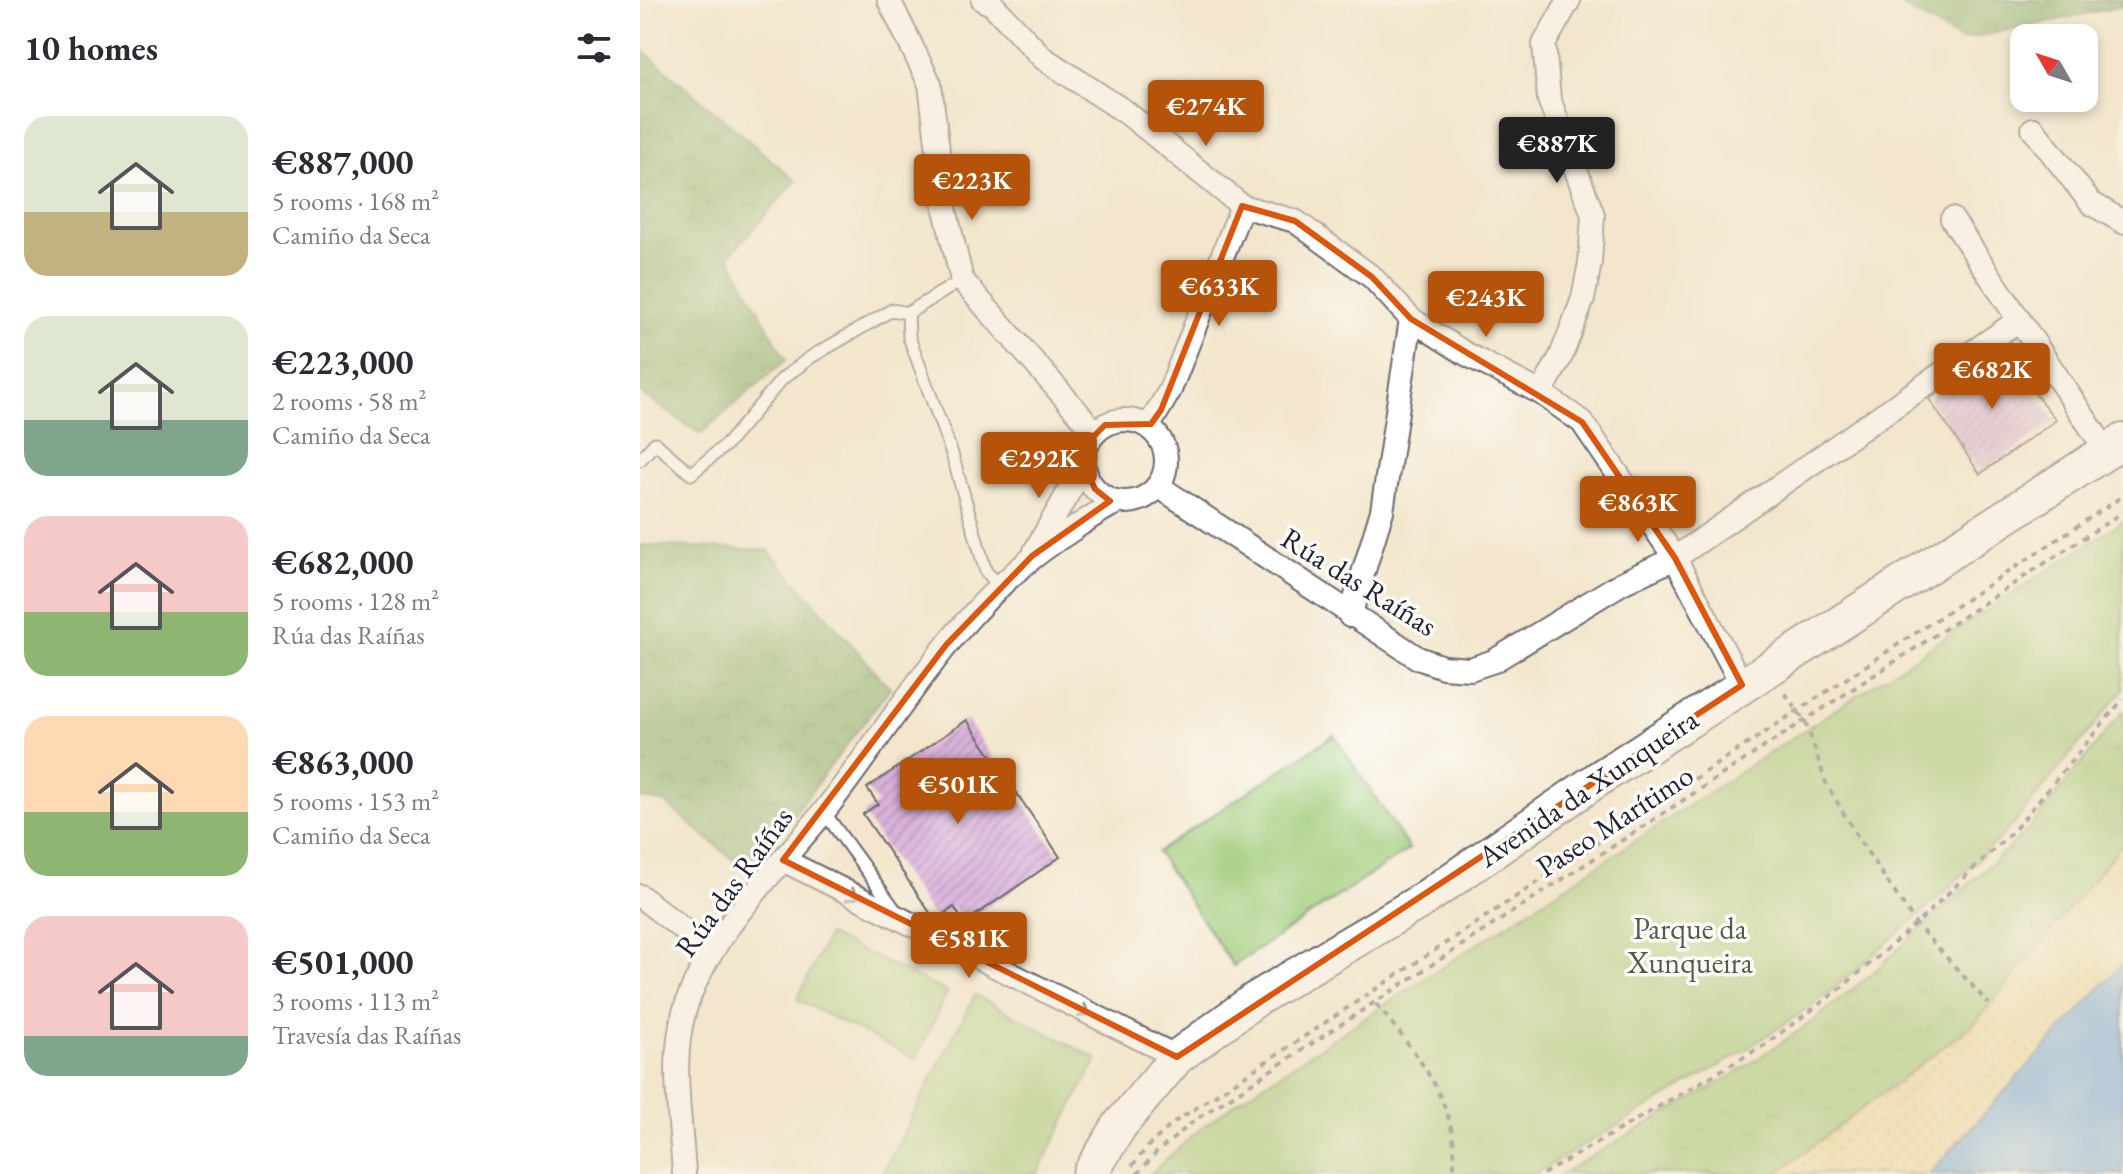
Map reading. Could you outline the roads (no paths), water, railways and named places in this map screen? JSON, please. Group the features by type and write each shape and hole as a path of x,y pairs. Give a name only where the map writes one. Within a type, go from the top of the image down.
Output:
{"main road":[{"name":"Avenida da Xunqueira","path":"1090,1174 1120,1125 1177,1057 1256,999 1418,903 1755,676 2115,446"}],"street":[{"path":"889,0 930,84 945,209 962,280 1095,432"},
{"path":"983,0 992,4 1043,58 1127,113 1242,206 1295,221 1372,277 1411,319 1466,354 1541,393 1582,422 1755,676"},
{"path":"1541,393 1561,356 1583,299 1590,263 1593,215 1549,99 1544,44 1569,0"},
{"path":"2033,129 2091,203 2123,222"},
{"path":"1149,426 1170,390 1242,206"},
{"path":"1952,219 2019,320 2115,446"},
{"path":"1350,616 1382,511 1411,319"},
{"name":"Rúa das Raíñas","path":"1158,486 1350,616 1418,658 1443,667 1470,669 1494,661 1622,583 1675,558 2019,320"},
{"path":"1116,420 1139,421 1149,426 1159,436 1167,461 1158,486 1133,502 1118,502 1095,489 1084,465 1088,442 1095,432 1116,420"},
{"name":"Rúa das Raíñas","path":"1032,556 1084,465"},
{"name":"Rúa das Raíñas","path":"684,1174 677,1044 688,1000 712,952 824,812 946,645 1032,556 1097,511 1118,502"},
{"path":"783,860 1177,1057"},
{"path":"640,896 712,952"}],"lane":[{"path":"640,460 655,443 691,474 728,443 782,379 811,357 892,310 908,313 962,280"},
{"path":"908,313 909,337 952,454 986,572 1001,586"},
{"path":"824,812 904,923"}],"water":[{"path":"2123,963 2123,1174 1929,1174 1938,1164"}],"park label":[{"name":"Parque da Xunqueira","path":"1690,946"}]}
